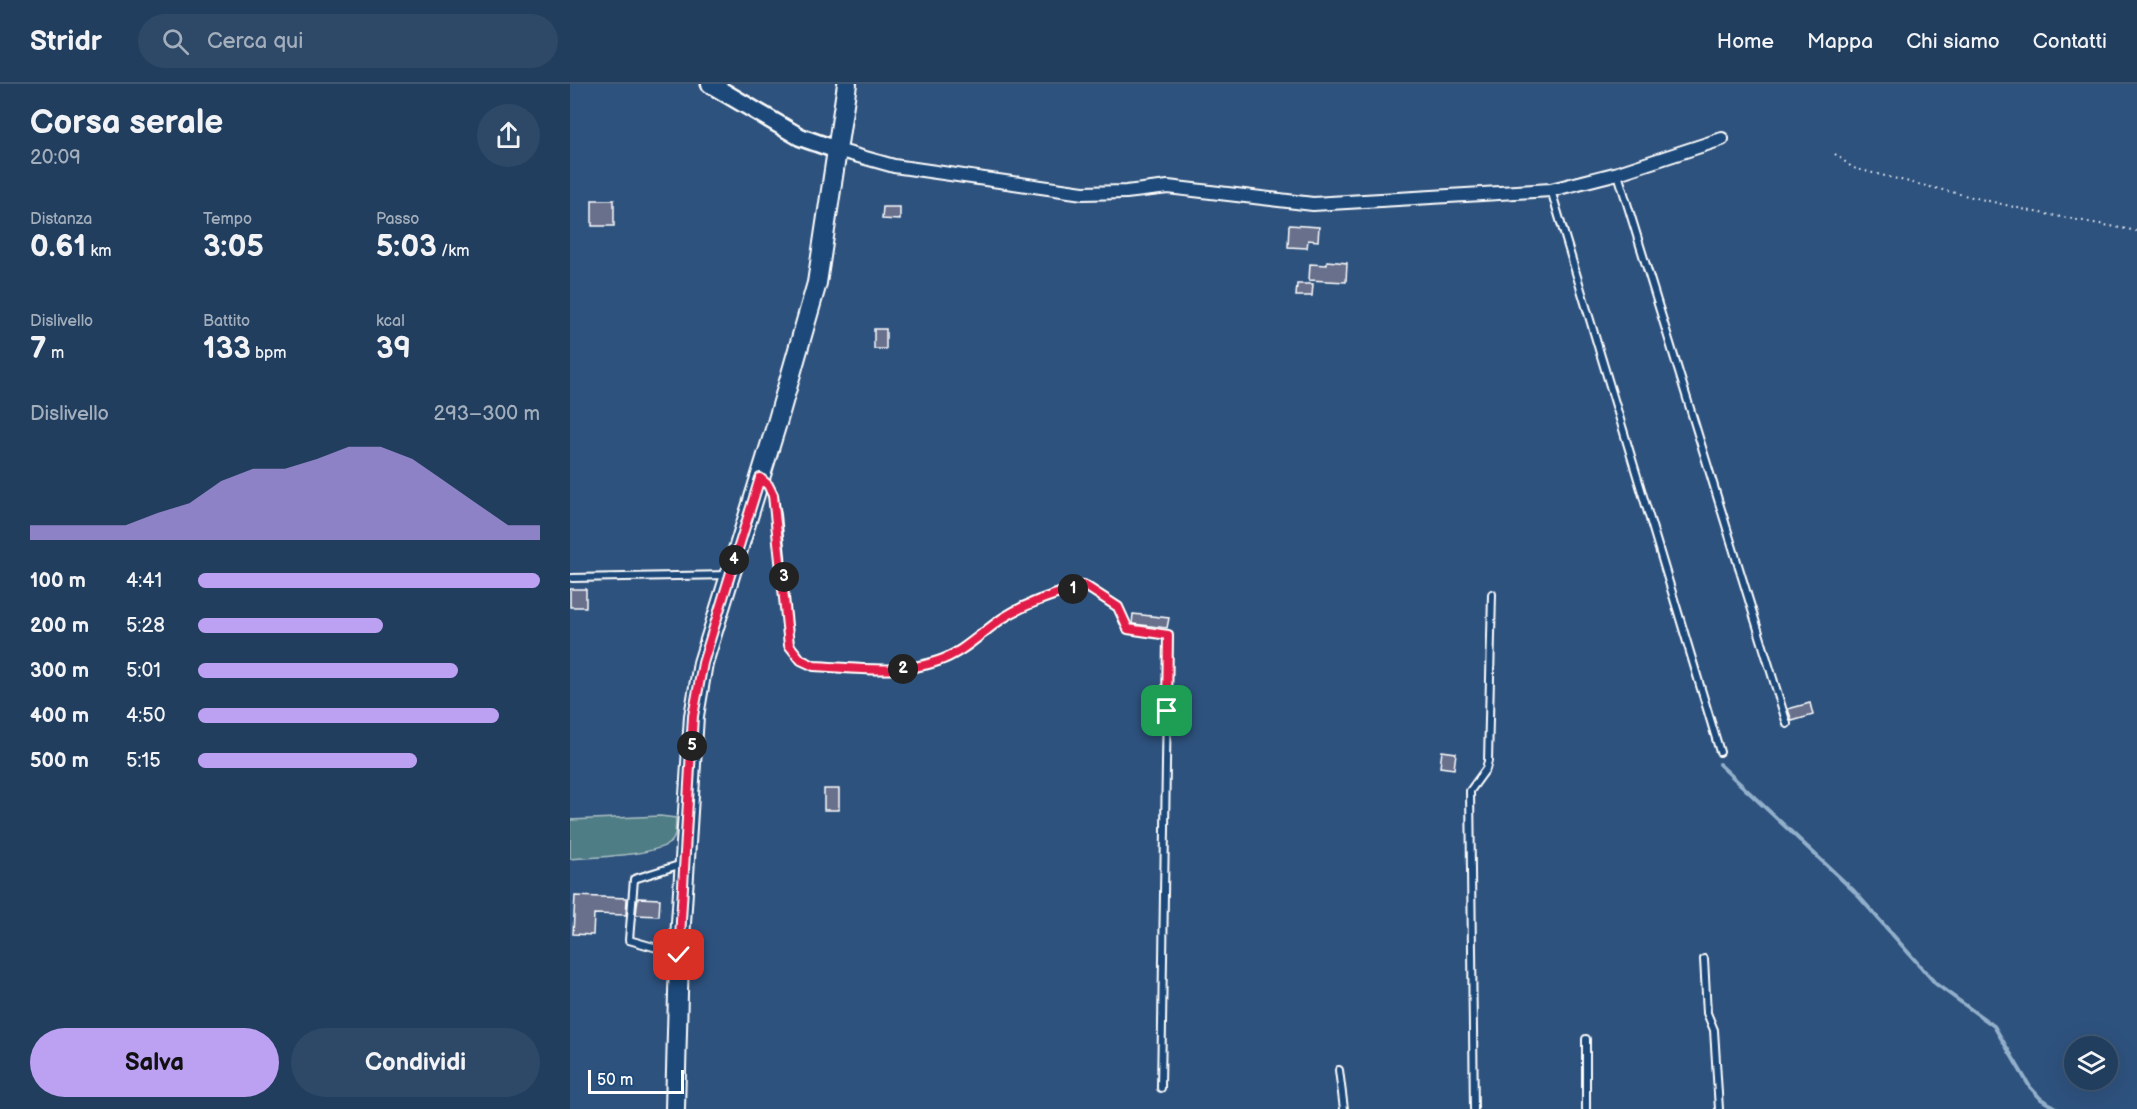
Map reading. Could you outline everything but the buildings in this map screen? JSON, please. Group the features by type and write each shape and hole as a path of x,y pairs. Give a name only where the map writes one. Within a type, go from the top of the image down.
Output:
{"main road":[{"path":"675,1109 679,955 693,716 703,663 817,283 847,84"}],"street":[{"path":"710,84 800,137 837,150 894,166 1083,193 1126,192 1168,187 1313,204 1551,190 1618,173 1722,139"}],"lane":[{"path":"1618,173 1787,724"},
{"path":"1551,190 1720,752"},
{"path":"760,478 768,485 773,495 777,515 789,645 801,660 814,666 899,669 925,665 941,660 1003,618 1029,604 1084,585 1118,607 1128,629 1168,635 1161,1088"},
{"path":"572,578 729,575"},
{"path":"1474,1109 1470,791 1486,770 1488,761 1492,594"},
{"path":"679,955 629,940 633,879 685,863"},
{"path":"1704,960 1707,1013 1714,1030 1719,1109"},
{"path":"1586,1039 1586,1109"},
{"path":"1339,1070 1344,1109"}],"path":[{"path":"1835,154 1853,168 1956,191 2035,212 2137,231"}],"green space":[{"path":"660,816 676,818 674,839 664,846 639,853 570,859 570,820"}],"waterway":[{"path":"1719,764 1854,891 1936,984 1994,1026 2030,1087 2041,1099 2057,1109"}],"route":[{"path":"679,955 693,716 703,663 760,478 768,485 773,495 783,566 789,645 801,660 814,666 899,669 925,665 941,660 965,646 1003,618 1035,601 1084,585 1118,607 1128,629 1168,635 1167,711"}]}
